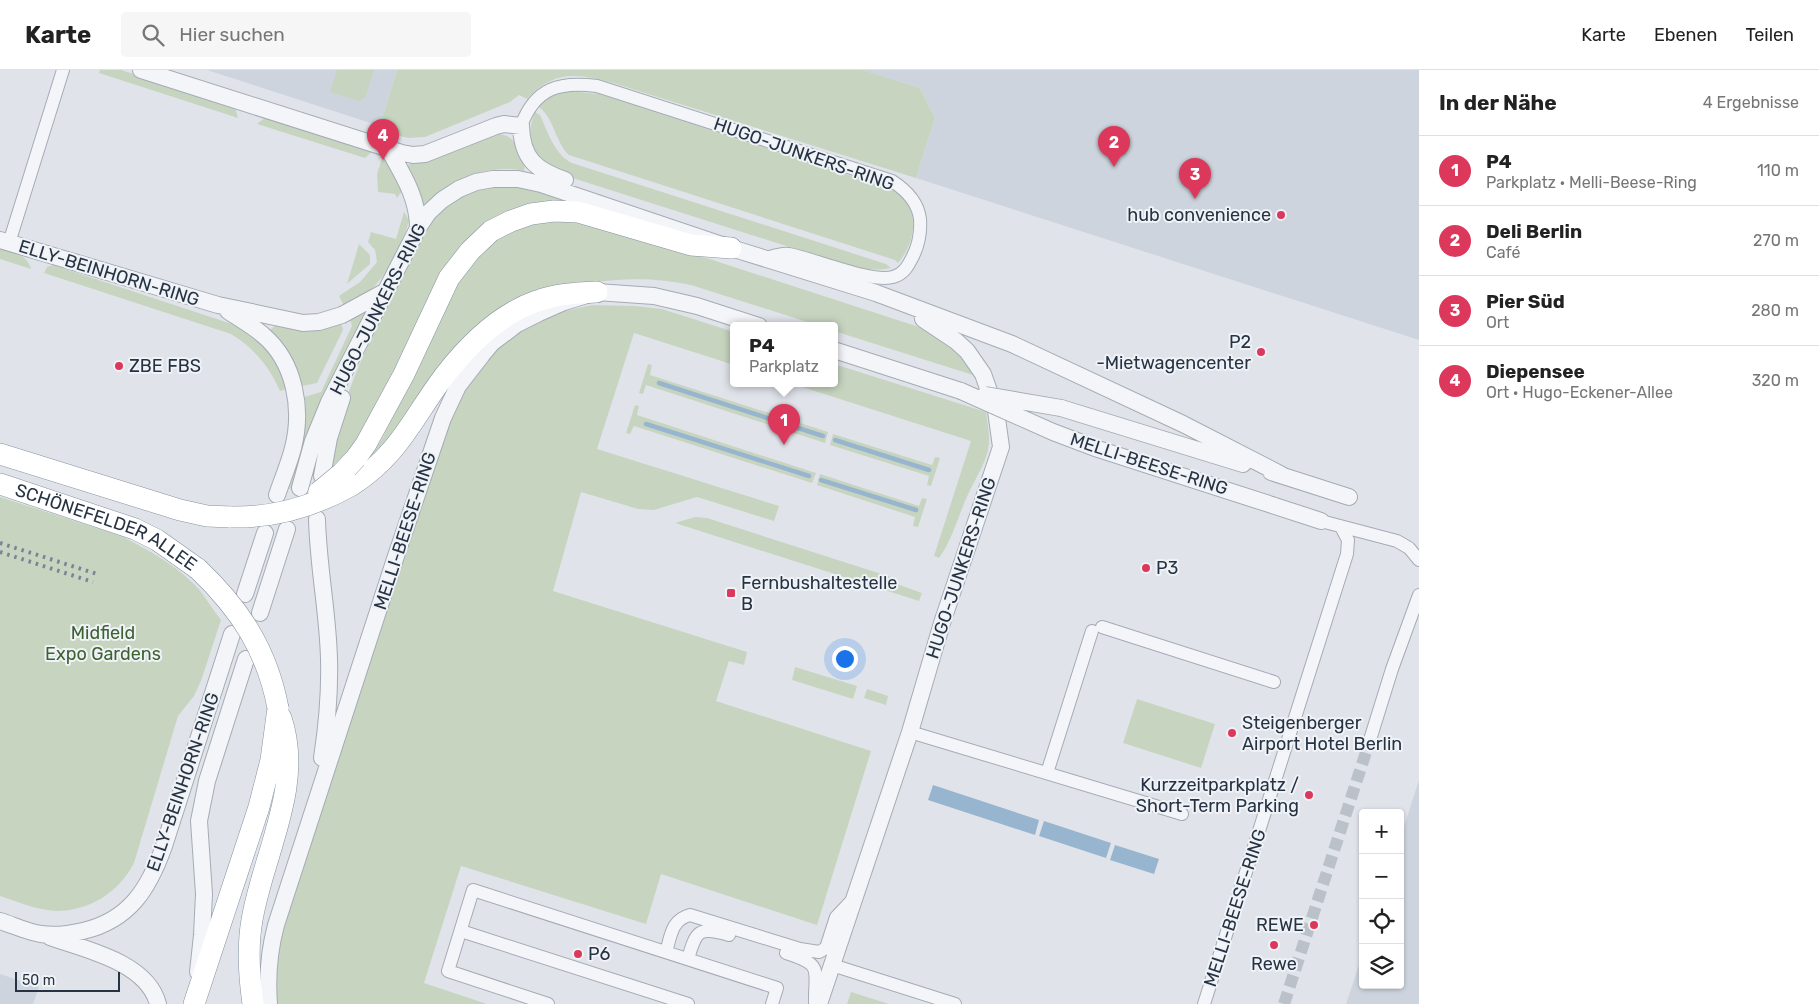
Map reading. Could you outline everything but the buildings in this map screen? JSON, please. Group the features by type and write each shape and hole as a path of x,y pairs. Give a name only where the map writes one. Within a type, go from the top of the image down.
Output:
{"highway":[{"path":"298,498 327,487 356,458 366,444 400,381 448,278 470,251 491,231 531,214 554,211 578,212 691,245 731,248"},
{"name":"SCHÖNEFELDER ALLEE","path":"0,454 180,510 207,516 266,516 298,498 314,504 334,496 352,485 377,466 392,451 406,435 445,375 485,331 510,314 536,301 564,294 597,292"},
{"name":"SCHÖNEFELDER ALLEE","path":"0,484 112,520 157,540 198,569 222,593 248,627 260,650 284,727 288,747 288,766 283,803 251,920 249,950 253,1004"},
{"path":"194,1004 259,807 271,760 278,708"}],"street":[{"path":"4,241 63,70"},
{"path":"141,70 389,150 413,155 425,154 496,126 504,124 521,126 523,142 530,159 547,174 696,225 731,248"},
{"name":"HUGO-JUNKERS-RING","path":"521,126 531,105 546,91 556,86 568,84 596,86 892,181 909,194 919,215 919,242 915,253 902,273 892,278 871,277 787,253 764,259"},
{"path":"389,150 415,202 418,228"},
{"name":"HUGO-JUNKERS-RING","path":"298,498 313,441 329,402 418,228 428,213 442,200 459,189 493,178 518,179 560,190 764,259 876,293 1012,344 1183,424 1282,475"},
{"name":"ELLY-BEINHORN-RING","path":"4,241 218,305 303,323 319,322 342,315 386,291"},
{"name":"HUGO-JUNKERS-RING","path":"764,259 782,274 919,316 942,330 966,351 983,374 996,411 1001,447 942,623 910,732 819,1004"},
{"name":"MELLI-BEESE-RING","path":"268,1004 268,973 271,943 395,559 443,418 458,386 492,343 517,324 564,302 597,292 654,296 697,306 747,322"},
{"name":"ELLY-BEINHORN-RING","path":"218,305 263,335 276,348 287,366 293,382 298,422 293,448 277,495"},
{"path":"322,476 328,438 374,317"},
{"name":"MELLI-BEESE-RING","path":"838,351 961,391 1053,432 1098,449 1341,527 1397,541 1409,548 1419,560"},
{"name":"MELLI-BEESE-RING","path":"961,391 1061,408 1349,497"},
{"path":"313,809 329,704 329,658 317,519"},
{"name":"MELLI-BEESE-RING","path":"1204,1004 1348,554 1348,540 1341,527"},
{"path":"260,613 287,529"},
{"path":"245,594 265,533"},
{"path":"1368,742 1419,595"},
{"path":"1047,773 1097,629 1274,682"},
{"name":"ELLY-BEINHORN-RING","path":"0,921 41,934 76,933 109,922 134,902 144,891 152,878 164,846 232,634"},
{"path":"194,1004 202,935 204,894 199,821 207,781 246,659"},
{"path":"910,732 1182,814"},
{"path":"548,1004 448,971 473,890 777,988 772,1004"},
{"path":"666,952 678,920 690,915 800,949 819,952 826,948 836,917 855,897"},
{"path":"688,959 697,935 713,930 799,957 815,968 817,974 814,983 814,1004"},
{"path":"461,931 688,1004"},
{"path":"41,934 112,959 130,968 146,981 158,1004"},
{"path":"832,965 955,1004"}],"shaded area":[{"path":"207,70 397,70 380,126"},
{"path":"863,70 1419,70 1419,340 916,178 935,118 920,88"},
{"path":"1419,780 1419,1004 1346,1004 1359,965 1359,989 1404,989 1404,827"},
{"path":"0,974 39,987 33,1004 0,1004"}],"green space":[{"path":"100,70 121,70 235,107 238,118 99,73"},
{"path":"337,70 374,70 365,98 359,101 330,92"},
{"path":"397,70 863,70 920,88 935,118 916,178 613,83 577,76 566,76 546,83 527,99 519,95 510,102 425,137 408,138 388,132 380,126"},
{"path":"570,91 599,94 895,190 908,204 913,219 912,235 907,250 898,263 895,260 569,155 564,150 548,117 539,107 547,97"},
{"path":"535,112 540,115 556,148 572,163 886,264 891,268 870,269 849,266 560,174 544,162 534,148 530,132"},
{"path":"266,117 373,151 365,158 257,124"},
{"path":"494,134 501,134 511,138 526,162 524,171 496,170 469,176 445,189 423,207 407,167 409,164"},
{"path":"383,156 388,161 402,191 397,198 395,194 378,192 377,174"},
{"path":"500,185 531,188 573,201 494,221 373,417 369,416 358,436 339,461 333,466 328,465 340,418 362,359 427,227 443,209 458,199 482,189"},
{"path":"404,212 409,220 393,260 380,280 363,297 345,308 339,296 360,282 377,262 375,250 368,242 371,232 396,239"},
{"path":"557,218 605,225 919,327 950,346 973,375 838,332 838,322 807,322 691,285 658,280 625,279 576,285 560,288 357,472 371,456 383,437 450,294 478,252 513,229"},
{"path":"359,244 370,255 370,264 347,284"},
{"path":"0,248 23,257 31,269 0,259"},
{"path":"53,265 238,326 256,339 274,360 287,389 280,391 260,358 247,345 231,334 44,273 47,267"},
{"path":"592,305 635,306 662,309 730,331 730,364 634,333 597,449 779,506 774,521 697,497 654,510 638,509 581,492 553,591 747,652 744,665 729,661 716,701 871,751 817,925 661,874 646,924 461,866 424,983 487,1004 273,1004 274,955 449,419 462,390 494,352 529,325 560,312"},
{"path":"367,310 294,487 289,489 304,432 304,397 321,392 352,326 350,319"},
{"path":"341,322 343,330 317,383 302,386 294,363 282,341 270,330 276,325"},
{"path":"648,364 652,365 650,375 828,432 825,443 646,385 643,394 639,393"},
{"path":"838,365 986,412 989,438 987,454 968,493 951,537 939,558 934,556 971,441 802,387 838,387"},
{"path":"635,405 639,406 637,415 816,473 812,483 634,426 630,434 626,433"},
{"path":"833,434 932,465 935,457 940,458 931,486 927,485 929,476 830,445"},
{"path":"820,474 919,506 922,498 927,499 918,527 913,526 915,517 817,485"},
{"name":"Midfield Expo Gardens","path":"0,497 121,536 142,547 190,580 221,620 201,681 194,696 178,716 134,863 112,891 80,908 56,911 42,909 0,896"},
{"path":"695,517 707,518 891,577 889,581 922,593 919,601 675,523"},
{"path":"795,667 857,686 853,699 792,680"},
{"path":"867,689 888,696 886,705 864,698"},
{"path":"1137,699 1215,724 1201,768 1123,743"},
{"path":"851,992 889,1004 847,1004"}],"water":[{"path":"933,785 1039,820 1035,835 928,800"},
{"path":"1044,821 1111,843 1106,858 1039,836"},
{"path":"1115,845 1159,859 1154,874 1110,860"}],"waterway":[{"path":"659,383 823,436"},
{"path":"646,424 809,476"},
{"path":"835,440 929,470"},
{"path":"821,480 916,510"}],"tunnel":[{"path":"1284,1004 1369,743"}],"railway":[{"path":"0,543 97,574"},
{"path":"0,552 93,582"}],"place":[{"name":"Diepensee","path":"383,160"},
{"name":"Deli Berlin","path":"1114,167"},
{"name":"Pier Süd","path":"1195,199"},
{"name":"hub convenience","path":"1281,215"},
{"name":"P2 -Mietwagencenter","path":"1261,352"},
{"name":"ZBE FBS","path":"119,366"},
{"name":"P4","path":"784,445"},
{"name":"P3","path":"1146,568"},
{"name":"Fernbushaltestelle B","path":"731,593"},
{"name":"Steigenberger Airport Hotel Berlin","path":"1232,733"},
{"name":"Kurzzeitparkplatz / Short-Term Parking","path":"1309,795"},
{"name":"REWE","path":"1314,925"},
{"name":"Rewe","path":"1274,945"},
{"name":"P6","path":"578,954"}]}
